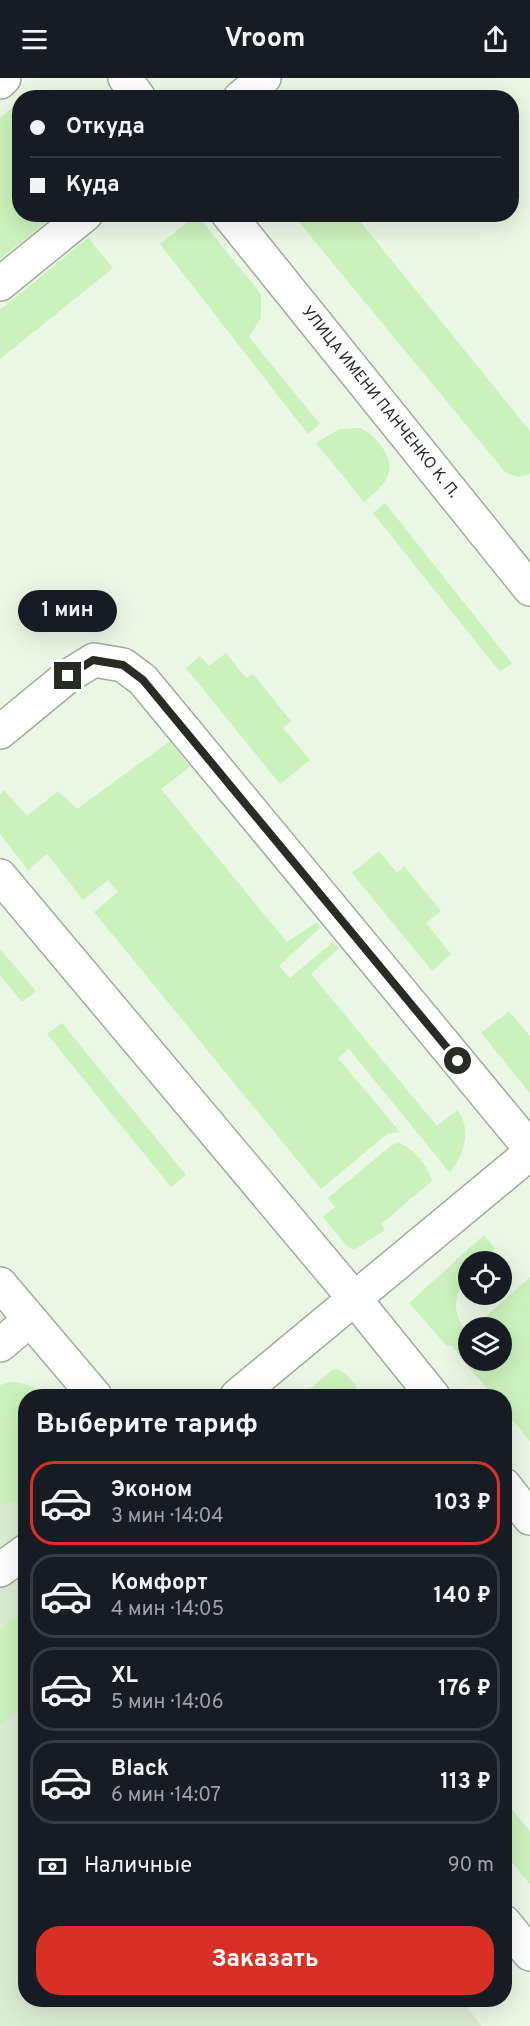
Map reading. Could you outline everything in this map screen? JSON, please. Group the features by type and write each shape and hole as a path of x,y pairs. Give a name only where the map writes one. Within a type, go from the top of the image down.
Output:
{"street":[{"path":"0,82 4,78"},
{"path":"250,90 264,78"},
{"path":"0,284 76,222"},
{"name":"УЛИЦА ИМЕНИ ПАНЧЕНКО К. П.","path":"234,222 530,589"},
{"path":"0,732 68,676 93,660 123,665 143,680 530,1148"},
{"path":"0,876 354,1298 427,1389"},
{"path":"245,1389 530,1153"},
{"path":"0,1284 89,1389"},
{"path":"0,1345 30,1320"},
{"path":"512,1495 530,1518"},
{"path":"0,1570 18,1557"},
{"path":"512,1932 530,1954"}],"shaded area":[{"path":"0,1428 18,1450 18,2007 467,2007 482,2026 0,2026"}],"green space":[{"path":"12,108 12,222 46,222 0,259 0,118"},
{"path":"188,222 203,222 261,294 261,318 249,337 320,424 308,434 160,244"},
{"path":"299,222 361,222 530,431 530,474 518,477 505,472"},
{"path":"88,238 113,268 0,359 0,310"},
{"path":"360,428 370,434 379,444 389,464 387,478 364,502 316,443 339,429"},
{"path":"385,503 512,663 500,672 373,513"},
{"path":"226,653 246,678 253,674 291,721 283,728 310,760 280,784 186,668 200,656 209,666"},
{"path":"170,741 190,767 161,789 287,942 317,922 321,927 279,966 290,978 333,942 339,948 311,974 437,1126 457,1110 462,1117 464,1142 459,1159 450,1173 349,1049 338,1058 400,1132 387,1134 321,1189 94,912 118,892 108,880 83,900 47,854 28,870 0,834 0,795 4,790 27,816 58,791 77,809"},
{"path":"379,851 397,873 404,866 441,911 426,923 451,954 432,971 352,873"},
{"path":"0,949 36,991 22,1002 0,975"},
{"path":"509,1011 530,1036 530,1093 481,1033"},
{"path":"62,1023 186,1175 171,1187 47,1034"},
{"path":"398,1143 409,1148 419,1158 432,1181 381,1224 385,1230 354,1250 348,1247 323,1217 335,1207 328,1198 392,1145"},
{"path":"484,1235 495,1249 493,1251 466,1251"},
{"path":"458,1259 456,1305 458,1317 458,1353 452,1346 446,1345 409,1303"},
{"path":"530,1277 530,1441 512,1420 512,1389 487,1389 472,1371 512,1371 512,1317 485,1317 499,1305 512,1305 512,1293"},
{"path":"333,1369 344,1373 357,1387 355,1389 310,1389"},
{"path":"10,1382 20,1383 36,1389 18,1389 18,1503 6,1502 0,1507 0,1385"},
{"path":"18,1615 18,1710 0,1725 0,1629"},
{"path":"512,1810 530,1831 530,1884 512,1863"}],"route":[{"path":"68,676 93,660 123,665 143,680 458,1061"}]}
